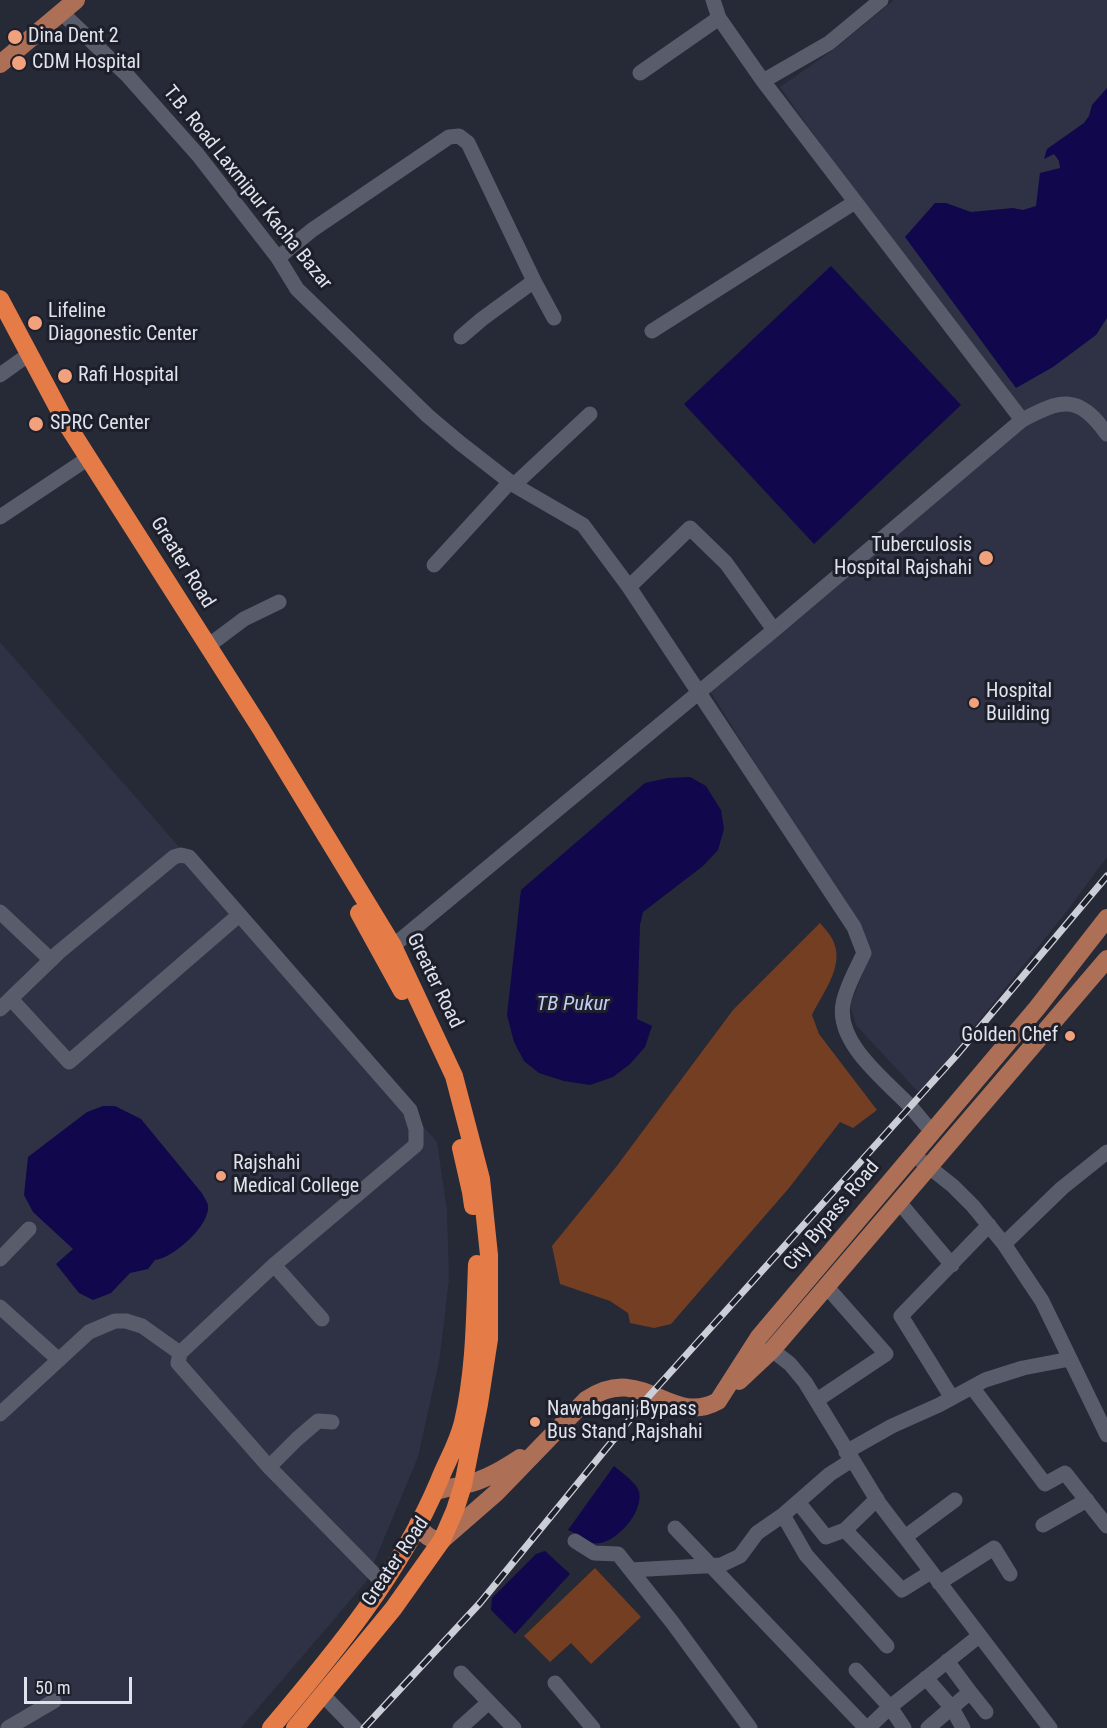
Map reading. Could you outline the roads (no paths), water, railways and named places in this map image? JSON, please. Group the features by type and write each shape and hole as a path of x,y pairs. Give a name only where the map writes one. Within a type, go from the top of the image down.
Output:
{"highway":[{"name":"Greater Road","path":"0,299 81,463 175,604 208,646 340,870 406,997 445,1088 471,1192 477,1263 474,1355 463,1423 451,1458 418,1524 384,1584 322,1667 271,1728"},
{"name":"Greater Road","path":"0,325 21,360 38,380 66,423 255,739 340,870 393,946 454,1076 481,1179 489,1255 489,1339 463,1485 455,1510 442,1540 393,1609 296,1728"}],"main road":[{"path":"0,64 76,0"},
{"name":"City Bypass Road","path":"718,1401 759,1337 1037,1008 1107,918"},
{"path":"418,1524 428,1537 442,1540 476,1511 586,1400 598,1392 613,1387 632,1387 670,1402 697,1408 707,1407 718,1401 772,1350 1107,958"},
{"path":"435,1492 442,1488 463,1485 501,1470 552,1436"}],"street":[{"path":"713,0 720,18 763,81 1022,420"},
{"path":"763,81 829,43 881,0"},
{"name":"T.B. Road Laxmipur Kacha Bazar","path":"62,13 127,75 171,124 278,258 297,289 452,436 512,484 583,525 629,587 854,927 864,953 842,1006 843,1025 858,1053 911,1106 933,1133"},
{"path":"640,73 720,18"},
{"path":"278,258 322,223 449,137 459,136 468,143 554,318"},
{"path":"652,331 855,202"},
{"path":"461,337 534,281"},
{"path":"0,375 21,360"},
{"path":"393,946 774,630 1022,420 1051,405 1062,403 1079,406 1097,421 1107,434"},
{"path":"434,565 512,484 590,414"},
{"path":"0,517 81,463"},
{"path":"629,587 690,528 726,563 774,630"},
{"path":"208,646 244,619 279,602"},
{"path":"239,915 69,1062 5,1004 51,960 174,857 182,855 189,857 410,1110 416,1129 416,1144 274,1265 180,1353 178,1363 269,1467 384,1584"},
{"path":"0,912 51,960"},
{"path":"1004,1244 1062,1188 1107,1152"},
{"path":"914,1155 953,1186 1004,1244 1042,1301 1107,1434"},
{"path":"899,1202 952,1265"},
{"path":"952,1398 901,1316 989,1225"},
{"path":"0,1259 29,1229"},
{"path":"274,1265 322,1319"},
{"path":"817,1400 886,1354 826,1286"},
{"path":"0,1307 59,1360"},
{"path":"0,1414 89,1332 115,1321 126,1321 142,1326 180,1353"},
{"path":"772,1350 790,1364 806,1382 877,1499 1047,1727"},
{"path":"631,1570 721,1565 740,1556 757,1533 783,1515 849,1456 892,1426 985,1380 1023,1368 1070,1359"},
{"path":"972,1387 1045,1484 1065,1473 1107,1526"},
{"path":"269,1467 318,1421 332,1422"},
{"path":"798,1502 826,1537 845,1530 877,1499"},
{"path":"905,1537 955,1500"},
{"path":"1043,1525 1087,1500"},
{"path":"783,1515 806,1555 887,1646"},
{"path":"675,1528 867,1728 979,1636"},
{"path":"845,1530 902,1590 935,1578 994,1548 1010,1574"},
{"path":"574,1541 594,1553 618,1554 672,1622 750,1728"},
{"path":"947,1661 986,1712"},
{"path":"856,1670 890,1707 904,1728"},
{"path":"461,1673 514,1728"},
{"path":"926,1678 952,1708 963,1728"},
{"path":"555,1683 592,1728"},
{"path":"928,1728 970,1692"},
{"path":"323,1695 354,1728"},
{"path":"8,1728 54,1701"},
{"path":"461,1728 489,1702"}],"water":[{"path":"1107,88 1107,318 1096,335 1053,367 1016,388 905,237 935,203 946,203 971,212 1013,208 1023,210 1036,206 1040,173 1060,168 1059,161 1054,154 1044,159 1047,149 1084,123 1092,105"},
{"path":"831,266 961,405 814,544 684,404"},
{"name":"TB Pukur","path":"690,777 706,786 721,810 724,829 718,850 703,866 643,912 640,925 637,1019 652,1026 645,1047 630,1064 613,1077 590,1085 564,1081 539,1073 524,1061 514,1042 507,1015 521,890 645,783 668,778"},
{"path":"103,1106 115,1106 141,1119 201,1192 208,1205 204,1222 180,1247 163,1258 155,1260 148,1269 130,1273 111,1293 93,1300 79,1293 56,1264 73,1249 33,1212 24,1195 28,1157 87,1112"},
{"path":"614,1466 638,1489 640,1497 638,1506 634,1516 619,1533 602,1543 593,1543 568,1530"},
{"path":"545,1551 570,1574 515,1634 491,1610 492,1598 536,1554"}],"railway":[{"path":"364,1728 480,1603 650,1395 955,1057 1107,876"}],"place":[{"name":"Dina Dent 2","path":"15,37"},
{"name":"CDM Hospital","path":"19,63"},
{"name":"Lifeline Diagonestic Center","path":"35,323"},
{"name":"Rafi Hospital","path":"65,376"},
{"name":"SPRC Center","path":"36,424"},
{"name":"Tuberculosis Hospital Rajshahi","path":"986,558"},
{"name":"Hospital Building","path":"974,703"},
{"name":"Golden Chef","path":"1070,1036"},
{"name":"Rajshahi Medical College","path":"221,1176"},
{"name":"Nawabganj Bypass Bus Stand ,Rajshahi","path":"535,1422"}]}
